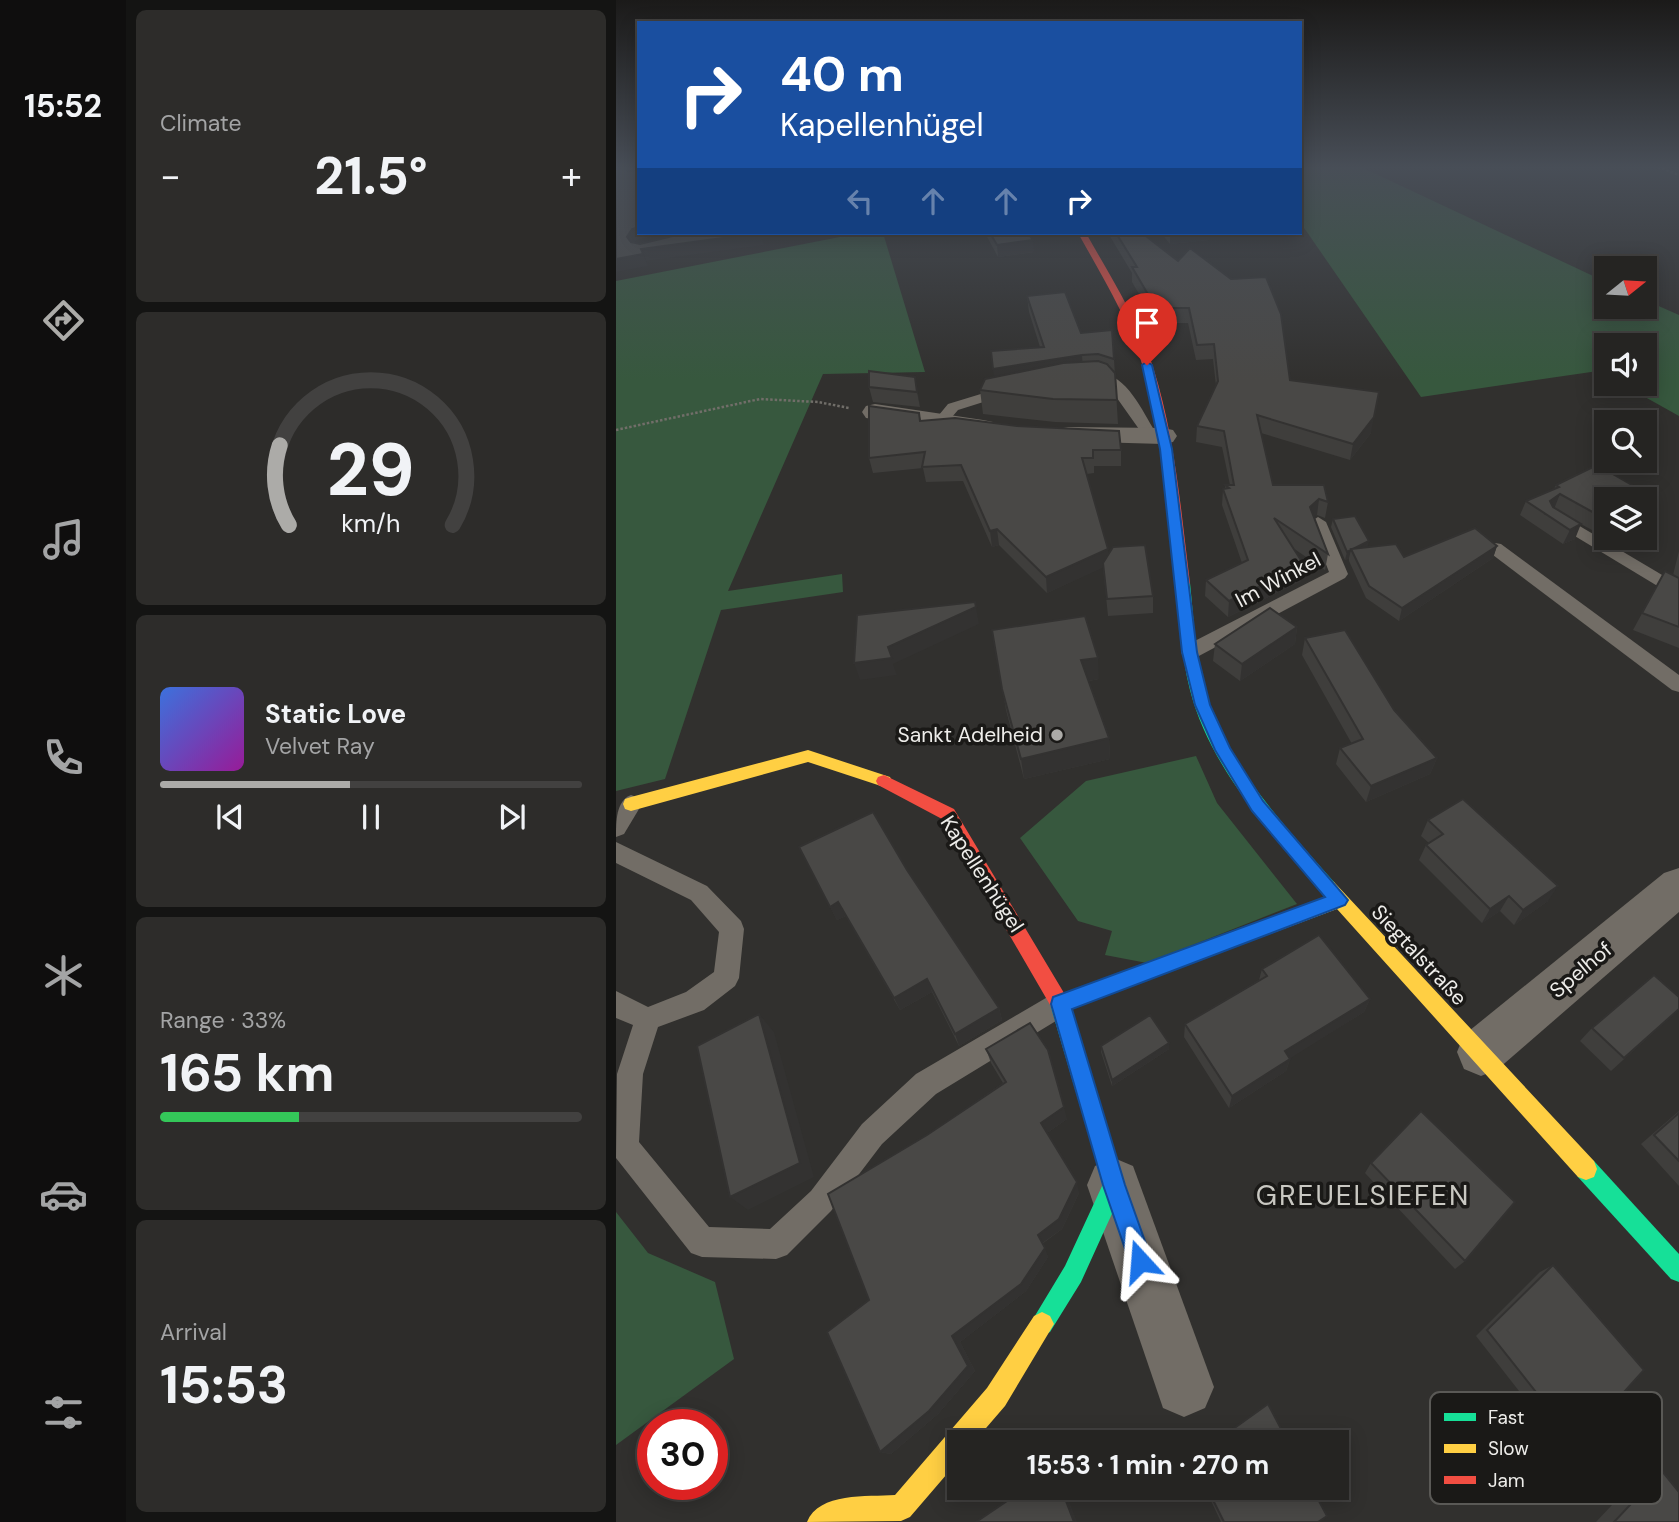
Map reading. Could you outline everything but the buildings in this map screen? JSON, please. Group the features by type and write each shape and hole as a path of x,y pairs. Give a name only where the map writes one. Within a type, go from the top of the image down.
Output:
{"main road":[{"name":"Siegtalstraße","path":"1085,238 1129,320 1147,365 1190,652 1202,705 1223,750 1258,806 1339,900 1679,1270"},
{"name":"Kapellenhügel","path":"631,804 807,756 878,778 947,814 1060,1004 1114,1185"},
{"path":"1060,1004 1339,900"},
{"path":"820,1522 835,1513 901,1508 996,1397 1073,1274 1114,1185"}],"street":[{"path":"875,412 1013,431"},
{"path":"1047,434 1157,436"},
{"name":"Spelhof","path":"1481,1052 1679,886"},
{"name":"Kapellenhügel","path":"1114,1185 1184,1387"}],"lane":[{"path":"1074,380 1108,378 1119,385 1125,399 1157,436"},
{"path":"941,421 953,407 967,401 1027,387"},
{"path":"1555,516 1679,593"},
{"name":"Im Winkel","path":"1190,652 1339,574 1318,522"},
{"path":"1495,548 1679,685"},
{"path":"616,828 631,804"},
{"path":"616,852 699,893 732,929 726,978 695,1001 649,1019 617,1006 616,1003"},
{"path":"649,1019 630,1074 625,1147 702,1242 776,1244 821,1200 872,1134 926,1084 1060,1004"}],"path":[{"path":"616,430 760,399 818,402 875,412"}],"green space":[{"path":"834,238 885,238 925,372 823,374 728,591 842,574 843,592 721,610 665,779 616,791 616,281"},
{"path":"1311,238 1512,238 1594,276 1594,319 1657,319 1657,305 1679,315 1679,416 1643,396 1657,396 1657,333 1594,333 1594,372 1421,397"},
{"path":"1196,756 1217,803 1297,904 1147,963 1105,955 1112,931 1078,921 1020,838 1086,781"},
{"path":"616,1212 648,1253 715,1282 734,1359 665,1409 637,1409 637,1430 616,1445"}],"traffic: fast":[{"path":"1183,583 1197,691 1213,732 1257,802 1328,887"},
{"path":"1042,1324 1073,1274 1114,1185 1060,1004"},
{"path":"1586,1169 1679,1271"}],"traffic: slow":[{"path":"631,804 808,756 884,781"},
{"path":"1328,887 1586,1169"},
{"path":"1227,942 1339,900"},
{"path":"820,1522 835,1513 901,1508 996,1397 1042,1324"}],"traffic: jam":[{"path":"1085,238 1127,316 1148,367 1166,447 1183,583"},
{"path":"884,781 948,814 1060,1004 1227,942"}],"place":[{"name":"Sankt Adelheid","path":"1057,735"}],"district":[{"name":"GREUELSIEFEN","path":"1363,1195"}],"route":[{"path":"1140,1261 1114,1185 1060,1004 1339,900 1258,806 1223,750 1202,705 1190,652 1166,449 1147,365"}]}
